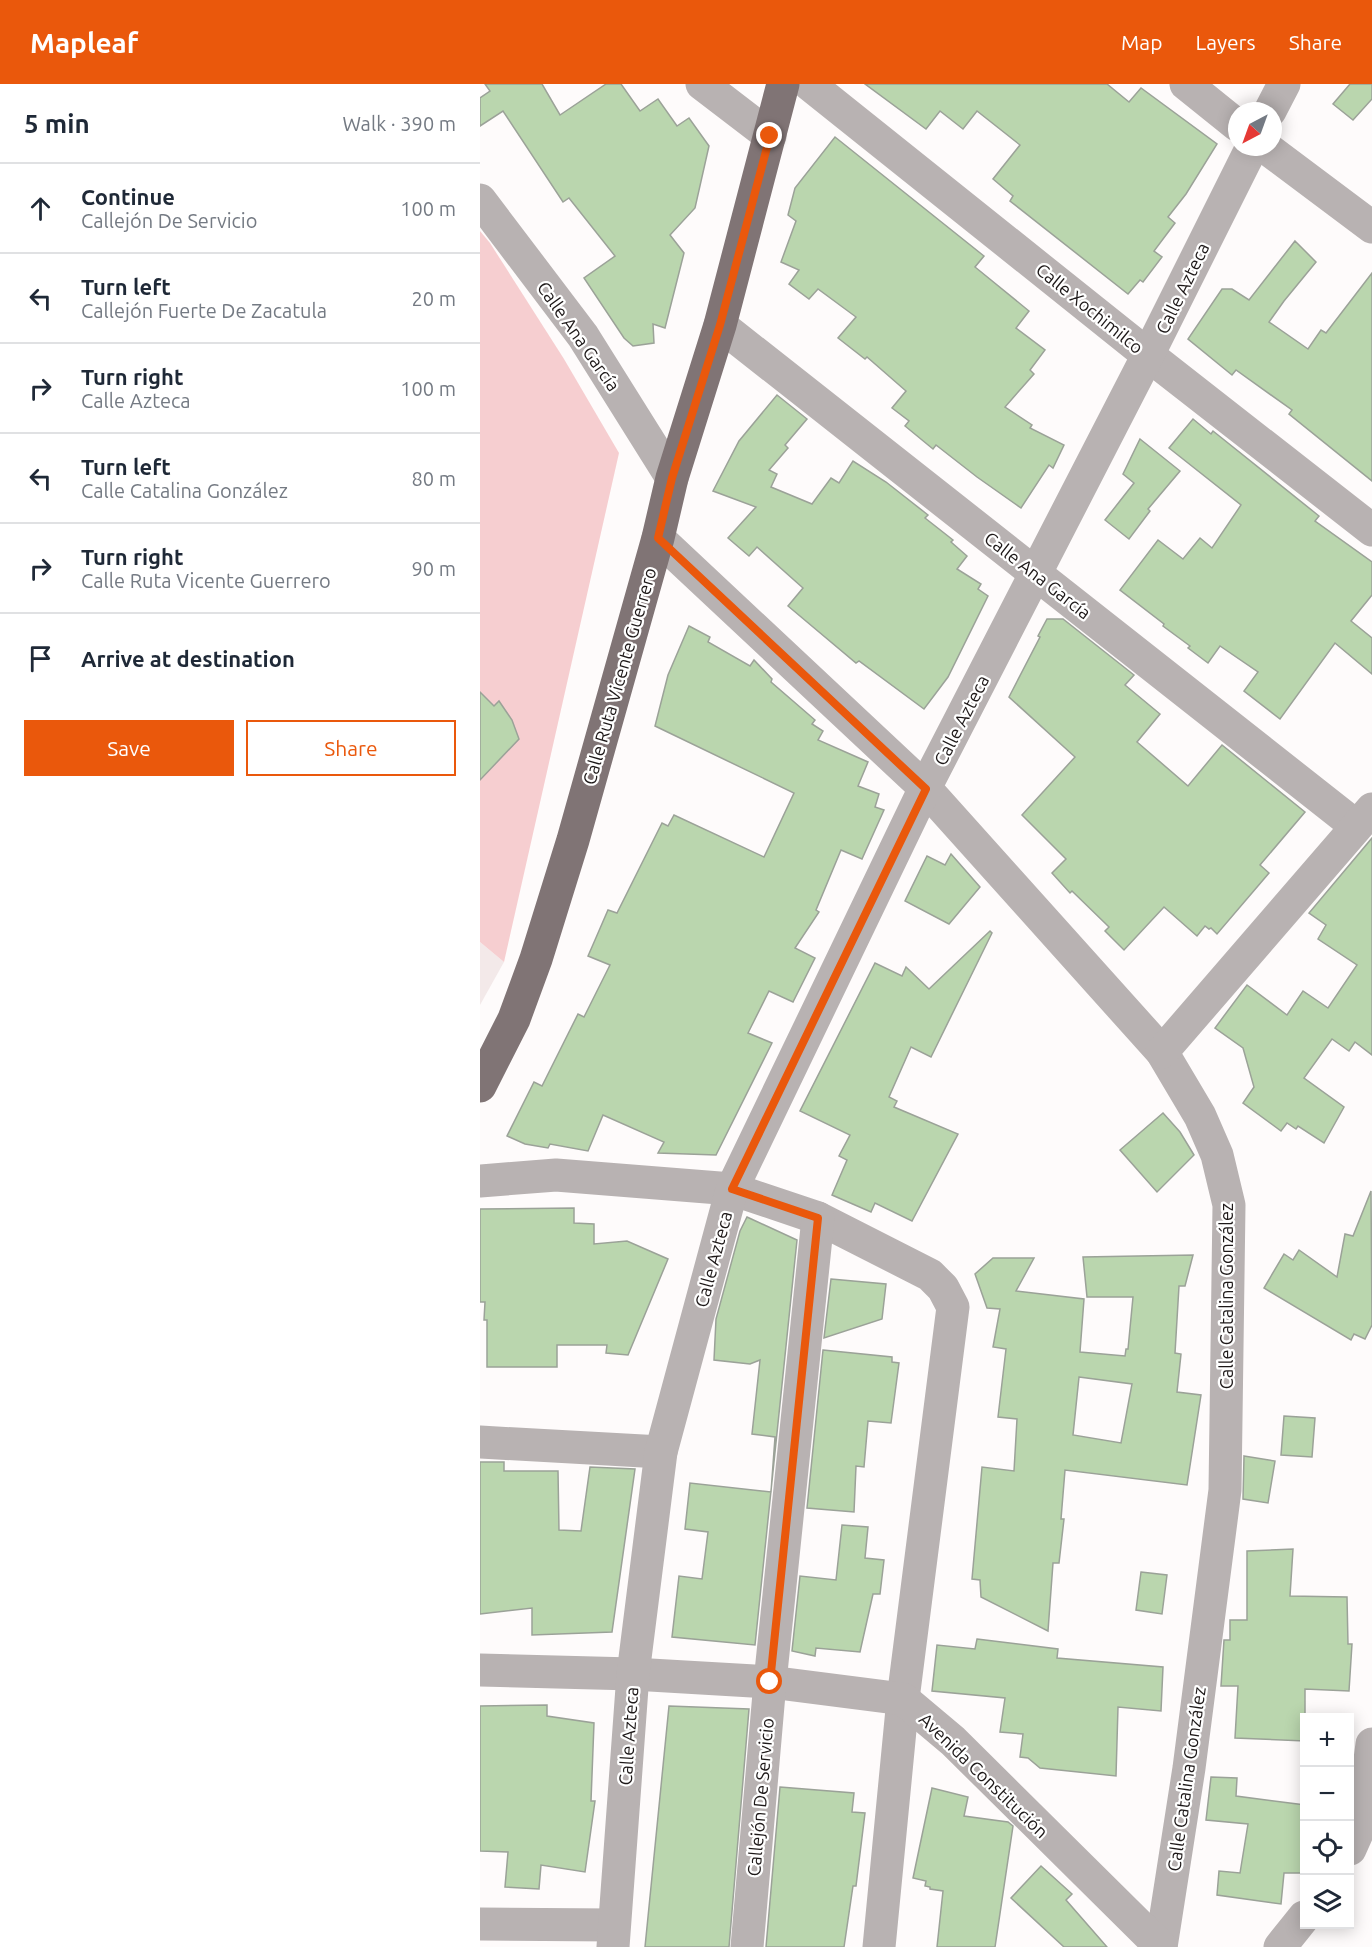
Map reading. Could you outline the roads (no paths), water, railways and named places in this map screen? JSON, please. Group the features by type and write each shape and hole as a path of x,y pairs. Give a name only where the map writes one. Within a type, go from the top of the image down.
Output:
{"main road":[{"name":"Calle Ruta Vicente Guerrero","path":"480,1086 514,1019 536,959 573,840 658,538 672,478 720,325 783,84"}],"street":[{"path":"702,84 770,136"},
{"name":"Calle Xochimilco","path":"809,84 1372,531"},
{"path":"1185,84 1228,118"},
{"path":"1275,102 1284,84"},
{"name":"Calle Azteca","path":"614,1936 633,1674 661,1452 732,1189 926,789 1248,156"},
{"path":"1277,156 1372,227"},
{"name":"Calle Ana García","path":"480,200 583,336 672,478"},
{"name":"Calle Ana García","path":"720,325 1036,574 1364,818"},
{"name":"Calle Catalina González","path":"658,538 926,789 1162,1052 1200,1116 1217,1155 1229,1205 1225,1490 1189,1768 1161,1947"},
{"path":"1162,1052 1364,818"},
{"path":"480,1181 556,1174 732,1189 818,1218 930,1275 943,1287 953,1307 903,1699 879,1947"},
{"name":"Callejón De Servicio","path":"747,1947 770,1682 818,1218"},
{"path":"480,1442 661,1452"},
{"name":"Avenida Constitución","path":"480,1670 633,1674 770,1682 903,1699 953,1741 1161,1947"},
{"path":"1354,1840 1362,1822 1372,1743"},
{"path":"1280,1947 1300,1923"},
{"path":"480,1924 614,1936"}]}
